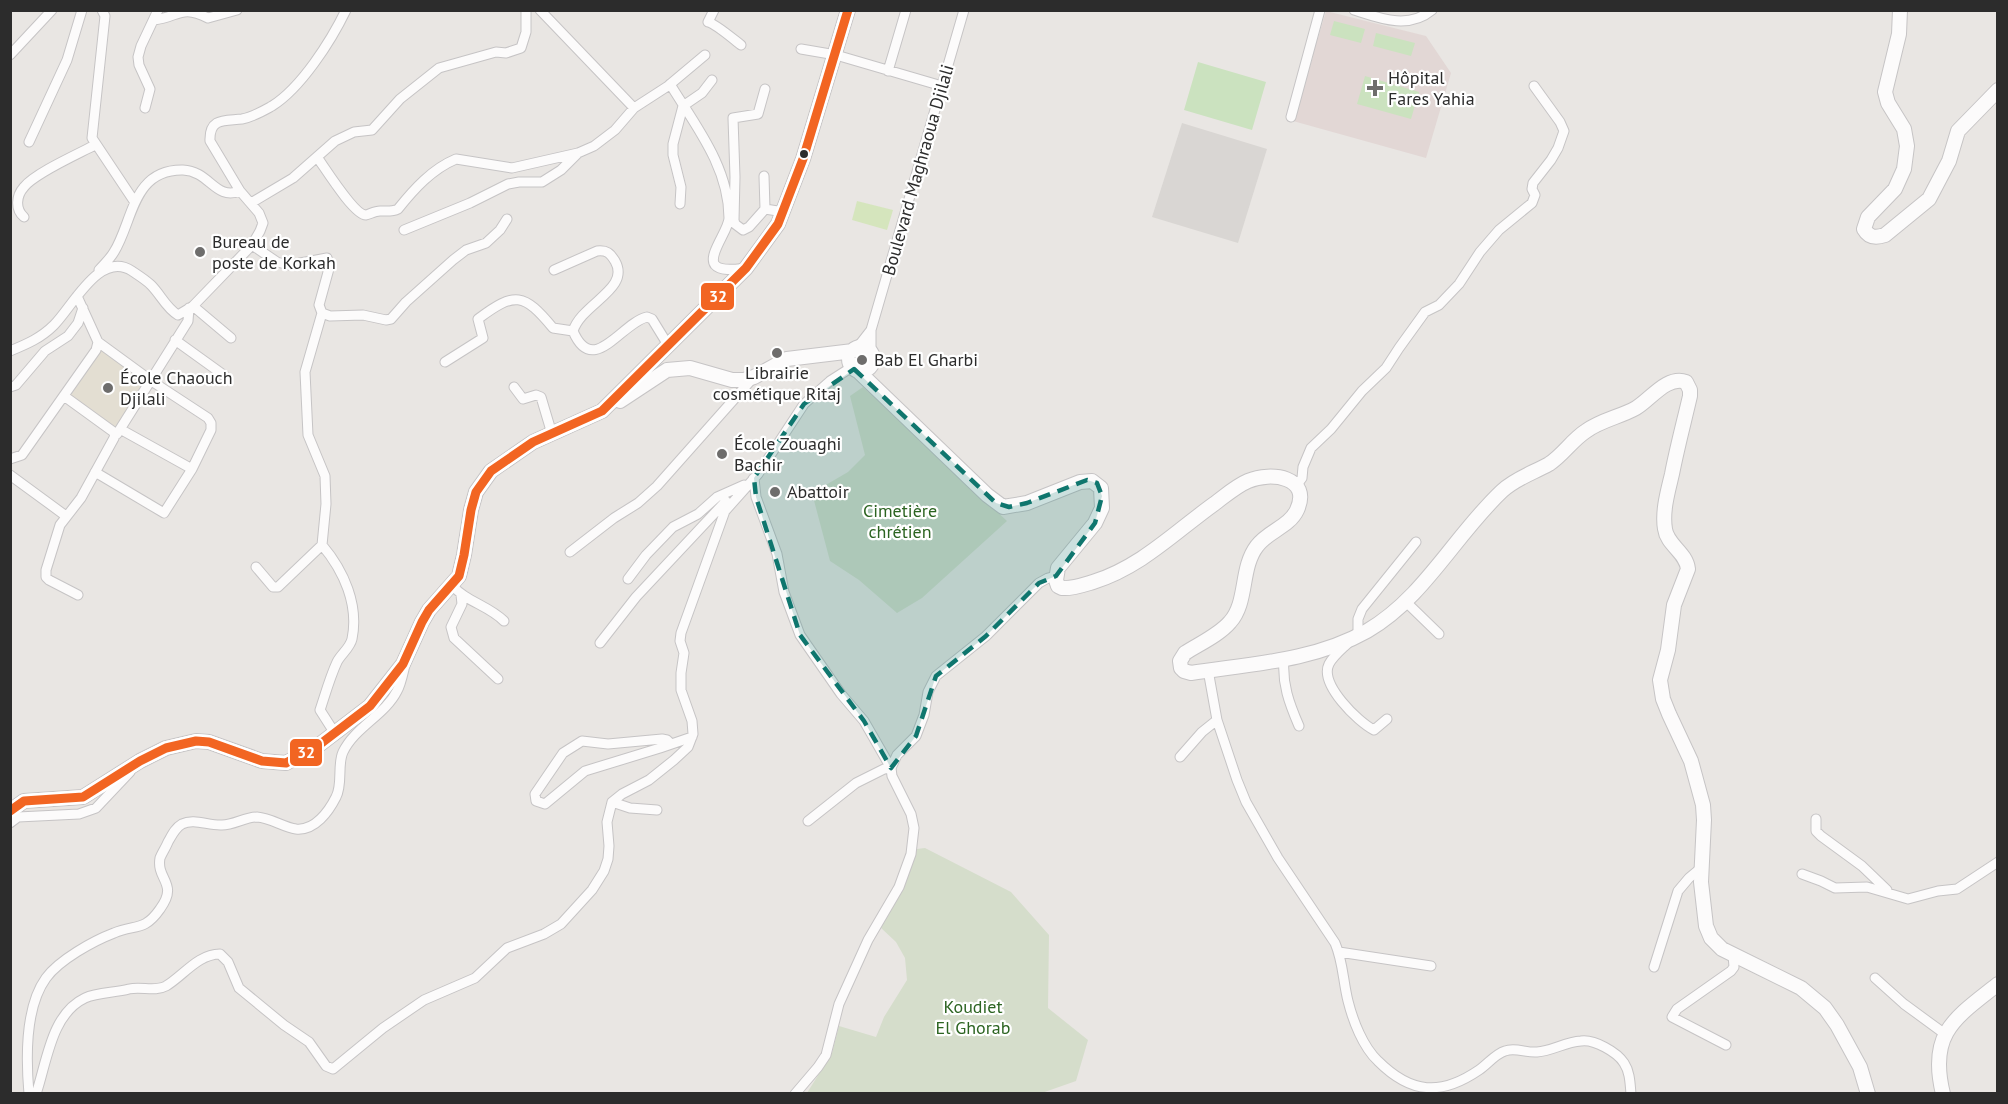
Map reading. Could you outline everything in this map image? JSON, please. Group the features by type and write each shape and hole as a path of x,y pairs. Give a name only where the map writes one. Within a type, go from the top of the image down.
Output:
{"main road":[{"path":"602,411 746,268 778,224 803,159 848,10"},
{"path":"1900,10 1899,34 1885,92 1888,103 1904,129 1907,146 1904,169 1895,189 1865,220 1864,229 1869,236 1885,235 1929,199 1949,161 1958,131 1998,90"},
{"path":"854,360 864,348 872,356 883,395"},
{"path":"10,811 24,801 83,797 140,761 166,748 195,741 209,742 262,761 286,763 306,753 370,705 403,664 425,616 456,590 476,492 491,471 508,458 533,442 602,411 667,370 690,368 732,380 744,380 787,359 812,355 854,360 869,368 872,356"},
{"path":"854,360 883,395 987,495 1003,507 1027,503 1080,482 1088,480 1097,483 1101,488 1102,508 1095,523 1060,565 1056,576 1058,586 1067,588 1114,575 1152,553 1198,516 1249,480 1280,476 1296,486 1301,494 1296,513 1288,523 1263,538 1255,548 1249,560 1239,604 1232,621 1185,653 1180,661 1181,668 1186,672 1284,659 1324,650 1355,637 1383,620 1405,601 1444,560 1480,514 1504,489 1519,478 1556,459 1593,426 1636,408 1677,380 1686,382 1690,396 1669,487 1664,526 1665,533 1683,556 1688,569 1676,597 1668,650 1660,680 1663,699 1685,747 1700,791 1704,820 1701,882 1706,926 1715,944 1802,988 1820,1003 1848,1044 1860,1067 1868,1094"},
{"path":"1943,1094 1938,1071 1945,1034 1956,1018 1998,984"}],"street":[{"path":"29,142 67,60 82,10"},
{"path":"145,108 150,89 139,66 138,57 156,15 189,11 208,18 237,10"},
{"path":"86,286 105,269 121,265 151,285 171,311 178,315 191,307 252,245 263,223 210,141 209,133 215,123 228,118 243,119 258,113 290,93 306,74 346,10"},
{"path":"251,203 293,178 344,135 372,130 400,99 439,68 496,52 521,48 526,32 526,10"},
{"path":"540,10 634,108"},
{"path":"714,10 708,22 741,45"},
{"path":"888,71 906,10"},
{"name":"Boulevard Maghraoua Djilali","path":"871,330 964,10"},
{"path":"1291,117 1320,10"},
{"path":"1354,10 1404,22 1415,14 1432,10"},
{"path":"10,55 51,11"},
{"path":"105,12 92,131 95,145 134,201"},
{"path":"801,49 836,55 942,86"},
{"path":"317,157 339,189 360,213 365,215 398,209 423,180 456,159 512,168 578,153 594,146 615,130 634,108 670,84 705,55"},
{"path":"680,204 681,187 673,155 673,144 683,106 702,93 712,80"},
{"path":"670,84 713,153 727,202 729,220 713,254 715,266 746,268"},
{"path":"1296,486 1302,478 1303,467 1311,448 1386,368 1425,312 1439,305 1459,284 1480,252 1499,230 1532,203 1535,195 1532,189 1533,183 1551,160 1564,131 1534,86"},
{"path":"764,176 765,209 749,227 743,230 735,224 733,118 758,114 765,89"},
{"path":"24,217 17,204 24,186 48,170 95,145"},
{"path":"404,230 470,203 499,188 519,182 542,182 561,170 578,153"},
{"path":"10,351 38,339 55,324 115,251 134,201 159,176 185,170 197,173 225,193 231,194 240,190"},
{"path":"765,209 784,212"},
{"path":"322,313 330,316 363,315 386,320 392,319 406,302 453,260 466,250 486,243 500,230 507,219"},
{"path":"252,245 277,262 289,265 327,258 330,265 319,305 322,313 305,372 308,435 325,476 326,504 322,545 278,587 273,587 256,567"},
{"path":"554,270 597,251 605,250 610,253 619,268 620,276 616,284 579,317 573,331"},
{"path":"77,296 98,342 208,418 211,423 211,430 192,469 164,513 95,472"},
{"path":"445,362 483,338 478,319 505,301 515,299 527,301 537,308 554,328 573,331"},
{"path":"191,307 231,338"},
{"path":"78,595 46,577 55,536 66,516 81,498 114,438 188,321 191,307"},
{"path":"10,387 16,385 45,351 68,336 78,322 83,308"},
{"path":"573,331 585,349 594,350 603,347 634,322 647,317 652,319 668,345"},
{"path":"871,330 872,356"},
{"path":"36,1094 55,1030 64,1015 75,1005 96,994 132,988 157,989 212,954 220,954 228,962 239,987 284,1025 309,1042 326,1066 333,1069 383,1028 424,1000 475,978 507,948 544,934 569,916 592,890 604,872 609,846 607,822 612,802 649,780 674,760 688,747 692,737 692,721 681,690 684,653 681,633 724,511 754,478 804,404 854,360 871,330"},
{"path":"175,340 225,376"},
{"path":"10,459 22,455 96,350 98,342"},
{"path":"570,552 614,518 638,503 657,486 754,377"},
{"path":"514,387 524,399 536,395 541,397 552,434"},
{"path":"64,396 111,428 115,433 114,438"},
{"path":"120,429 192,469"},
{"path":"10,475 66,516"},
{"path":"600,643 636,597 691,537 754,478"},
{"path":"754,478 759,508 777,554 784,592 800,635 841,694 864,721 891,768 892,776 911,814 914,828 911,854 899,887 868,940 839,1004 826,1055 795,1094"},
{"path":"628,579 646,555 673,527 698,513 717,496 744,485"},
{"path":"1387,719 1374,730 1368,727 1337,696 1329,681 1327,670 1329,664 1355,637 1362,609 1416,542"},
{"path":"322,545 336,561 354,612 351,641 338,662 320,710 334,732"},
{"path":"891,768 897,755 916,736 924,715 928,692 936,676 986,636 1039,584 1056,576"},
{"path":"456,590 495,611 504,621"},
{"path":"456,590 462,604 451,627 454,638 498,679"},
{"path":"1405,601 1439,634"},
{"path":"29,1094 30,1025 37,996 46,979 57,967 87,947 116,932 147,924 157,914 167,899 169,890 160,866 161,857 174,831 183,824 194,822 223,826 255,817 296,829 307,828 319,822 338,795 342,753 364,725 391,700 398,690 407,656"},
{"path":"1284,659 1285,689 1299,726"},
{"path":"1208,670 1217,720 1237,780 1257,824 1335,943 1339,952 1348,1001 1366,1045 1376,1059 1411,1085 1428,1089 1446,1087 1479,1070 1501,1052 1508,1050 1536,1052 1583,1040 1602,1046 1623,1062 1630,1078 1631,1094"},
{"path":"1180,757 1202,732 1217,720"},
{"path":"671,744 662,739 608,744 582,741 563,753 535,794 536,801 546,804 585,771 671,744 692,737"},
{"path":"10,823 18,817 79,814 96,808 140,761"},
{"path":"808,821 856,783 884,769 891,768"},
{"path":"612,802 630,808 657,810"},
{"path":"1816,819 1816,831 1862,866 1890,893"},
{"path":"1802,874 1834,888 1867,887 1908,899 1938,891 1957,889 1998,862"},
{"path":"1654,967 1678,891 1701,868"},
{"path":"1339,952 1431,966"},
{"path":"1726,1045 1672,1017 1677,1009 1731,971 1734,967 1733,955"},
{"path":"1875,978 1904,1004 1945,1034"}],"highlighted area":[{"path":"854,369 996,503 1009,507 1027,503 1087,480 1097,483 1102,496 1095,523 1056,576 1039,583 986,636 936,676 916,736 891,768 864,721 800,635 756,497 754,478 804,404"}],"shaded area":[{"name":"Hôpital Fares Yahia","path":"1326,11 1426,36 1451,73 1426,158 1293,121 1313,57 1309,55 1314,38 1318,38"},
{"path":"1182,123 1267,149 1238,243 1152,217"},
{"name":"École Chaouch Djilali","path":"101,348 148,381 117,429 68,395"}],"green space":[{"path":"1334,21 1365,29 1361,43 1330,35"},
{"path":"1376,33 1415,43 1411,56 1373,46"},
{"path":"1198,62 1266,82 1252,130 1184,110"},
{"path":"1365,76 1419,92 1411,119 1357,104"},
{"path":"857,201 893,210 887,230 852,220"},
{"name":"Cimetière chrétien","path":"863,387 1007,521 922,598 897,613 859,580 830,561 812,493 848,472 865,455 850,396"},
{"name":"Koudiet El Ghorab","path":"925,848 1011,892 1049,935 1048,1008 1088,1040 1076,1081 1039,1094 807,1093 832,1053 839,1026 876,1037 884,1017 907,980 905,958 896,942 880,927 903,887 917,849"}],"transit line":[{"name":"32","path":"10,811 24,801 83,797 140,761 166,748 196,741 209,742 262,761 286,763 319,745 370,706 403,664 429,610 459,576 476,492 491,471 533,442 602,411 746,268 778,224 803,159 848,10"}],"place":[{"name":"Hôpital Fares Yahia","path":"1375,88"},
{"name":"Bureau de poste de Korkah","path":"200,252"},
{"name":"Librairie cosmétique Ritaj","path":"777,353"},
{"name":"Bab El Gharbi","path":"862,360"},
{"name":"École Chaouch Djilali","path":"108,388"},
{"name":"École Zouaghi Bachir","path":"722,454"},
{"name":"Abattoir","path":"775,492"}]}
